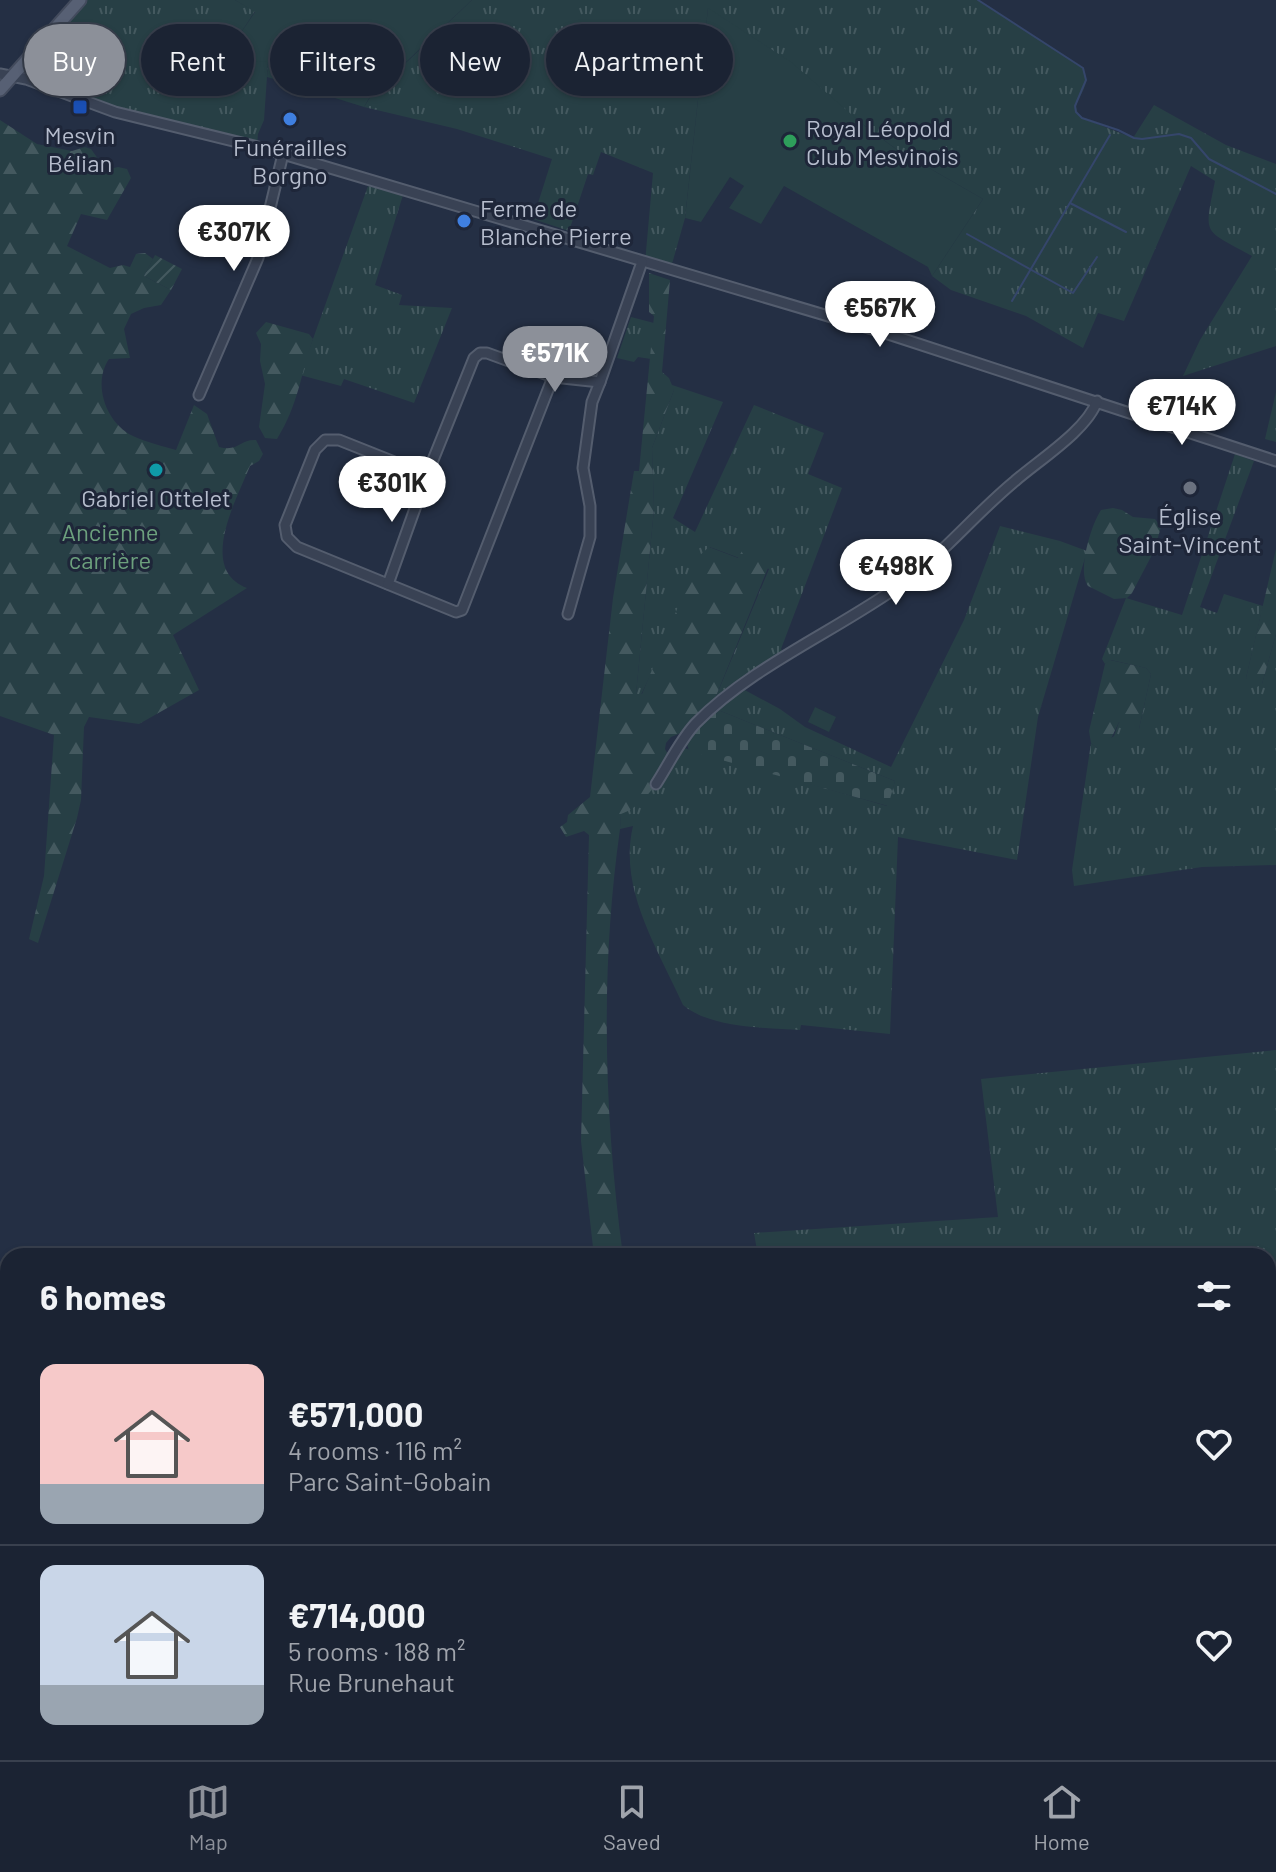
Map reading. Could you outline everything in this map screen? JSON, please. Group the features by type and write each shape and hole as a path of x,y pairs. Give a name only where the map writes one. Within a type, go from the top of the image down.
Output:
{"main road":[{"path":"0,90 6,75 80,0"}],"street":[{"path":"6,75 115,112 283,154 882,332 1276,461"},
{"path":"199,395 258,258 283,154"},
{"path":"568,614 590,537 590,506 583,468 592,402 642,262"},
{"path":"388,584 427,475 477,355 487,353 553,377 600,382"},
{"path":"427,475 339,440 325,440 315,450 285,525 287,537 293,545 456,612 466,606 553,377"},
{"path":"656,784 693,726 702,718 754,678 913,576 990,502 1078,428 1093,413 1097,401"}],"green space":[{"path":"80,0 235,0 255,11 247,24 141,24 141,96 254,96 254,45 268,62 264,120 257,146 115,112 69,96 125,96 125,24 59,24"},
{"path":"235,0 472,0 446,24 420,24 420,49 404,64 404,24 270,24 270,78 267,77 268,62 254,61 254,24 247,24 255,12"},
{"path":"472,0 978,0 1083,68 1085,87 1076,109 1082,118 1133,138 1154,105 1226,145 1276,164 1276,346 1183,376 1200,340 1252,256 1215,235 1209,222 1209,212 1215,181 1191,166 1124,321 1098,313 1083,348 1026,316 951,290 932,276 983,199 896,149 733,28 733,24 728,24 708,9 706,24 546,24 546,96 698,96 685,218 670,271 659,260 645,263 653,173 601,152 593,175 588,174 569,231 533,219 552,159 457,129 364,107 371,96 404,96 404,65 420,49 420,96 530,96 530,24 447,24"},
{"name":"Royal Léopold Club Mesvinois","path":"708,8 733,24 706,24"},
{"name":"Royal Léopold Club Mesvinois","path":"733,24 791,62 896,149 983,199 932,276 928,267 784,186 761,224 729,208 744,186 730,177 701,222 685,218 698,96 733,96"},
{"path":"24,63 24,80 12,76"},
{"path":"328,96 370,96 364,107"},
{"name":"Ancienne carrière","path":"0,120 37,144 72,151 85,147 91,149 106,170 118,167 127,169 131,178 107,220 81,214 67,246 110,268 130,267 136,254 145,253 153,259 144,276 171,290 161,305 131,314 124,329 130,358 109,359 104,369 104,402 115,422 133,436 176,450 194,405 207,414 219,447 231,448 256,440 263,454 259,461 250,466 225,532 225,566 232,579 247,588 173,635 199,690 139,724 89,717 84,727 81,800 38,943 29,939 44,876 54,735 0,716"},
{"path":"368,186 403,195 375,285 402,295 399,305 452,308 414,403 344,379 341,386 300,375"},
{"path":"155,255 182,269 171,290 144,276"},
{"path":"649,273 670,280 662,372 669,378 674,390 652,448 654,509 636,694 642,694 699,556 709,547 738,558 749,539 760,539 772,558 710,711 686,731 671,737 665,749 671,760 661,776 644,799 621,814 609,935 607,1042 608,1096 622,1248 593,1248 581,1141 589,835 584,831 566,837 560,827 567,822 568,815 590,797 613,598 634,471 639,471 654,316 649,312"},
{"path":"631,317 654,323 651,359 638,357 634,362 617,358"},
{"path":"266,322 309,334 313,339 295,401 277,439 265,438 259,427 265,384 260,361 261,344 256,333"},
{"path":"669,384 723,402 673,518 695,532 754,405 824,433 808,474 842,488 781,649 787,657 741,688 805,727 891,767 964,620 1000,526 1087,551 1038,717 1017,860 898,837 890,1034 801,1025 800,1030 755,1027 694,1013 683,1005 643,918 631,873 633,826 620,829 621,813 644,798 671,760 675,763 684,748 887,806 895,781 718,710 719,706 710,711 769,569 710,547 641,695 636,694 654,509 652,448 674,390"},
{"path":"1276,392 1276,442 1265,439"},
{"path":"1235,454 1254,461 1200,607 1217,613 1224,594 1263,606 1246,678 1262,684 1276,634 1276,865 1202,867 1074,886 1072,870 1091,743 1097,748 1114,736 1119,722 1139,729 1151,674 1146,668 1111,660 1105,664 1102,659 1126,598 1182,615"},
{"path":"1113,508 1133,517 1155,519 1161,527 1154,551 1127,598 1114,599 1088,586 1085,579 1085,559 1093,526 1101,510"},
{"path":"1276,549 1276,634 1262,684 1257,687 1246,678"},
{"path":"1110,660 1146,668 1151,674 1139,729 1128,730 1119,722 1108,745 1097,748 1091,743 1089,731 1105,664"},
{"path":"815,707 836,717 829,732 808,722"},
{"path":"718,710 895,781 888,806 689,751 687,744 692,734"},
{"path":"1276,1050 1276,1248 757,1248 754,1233 998,1217 981,1079"}],"waterway":[{"path":"978,0 1083,68 1086,80 1075,106 1082,118 1134,138 1179,134 1191,138 1209,159 1276,194"},
{"path":"1012,301 1110,135"},
{"path":"1070,203 1126,232"},
{"path":"967,234 1073,293 1097,257"}],"place":[{"name":"Mesvin Bélian","path":"80,107"},
{"name":"Funérailles Borgno","path":"290,119"},
{"name":"Royal Léopold Club Mesvinois","path":"790,141"},
{"name":"Ferme de Blanche Pierre","path":"464,221"},
{"name":"Gabriel Ottelet","path":"156,470"},
{"name":"Église Saint-Vincent","path":"1190,488"}]}
